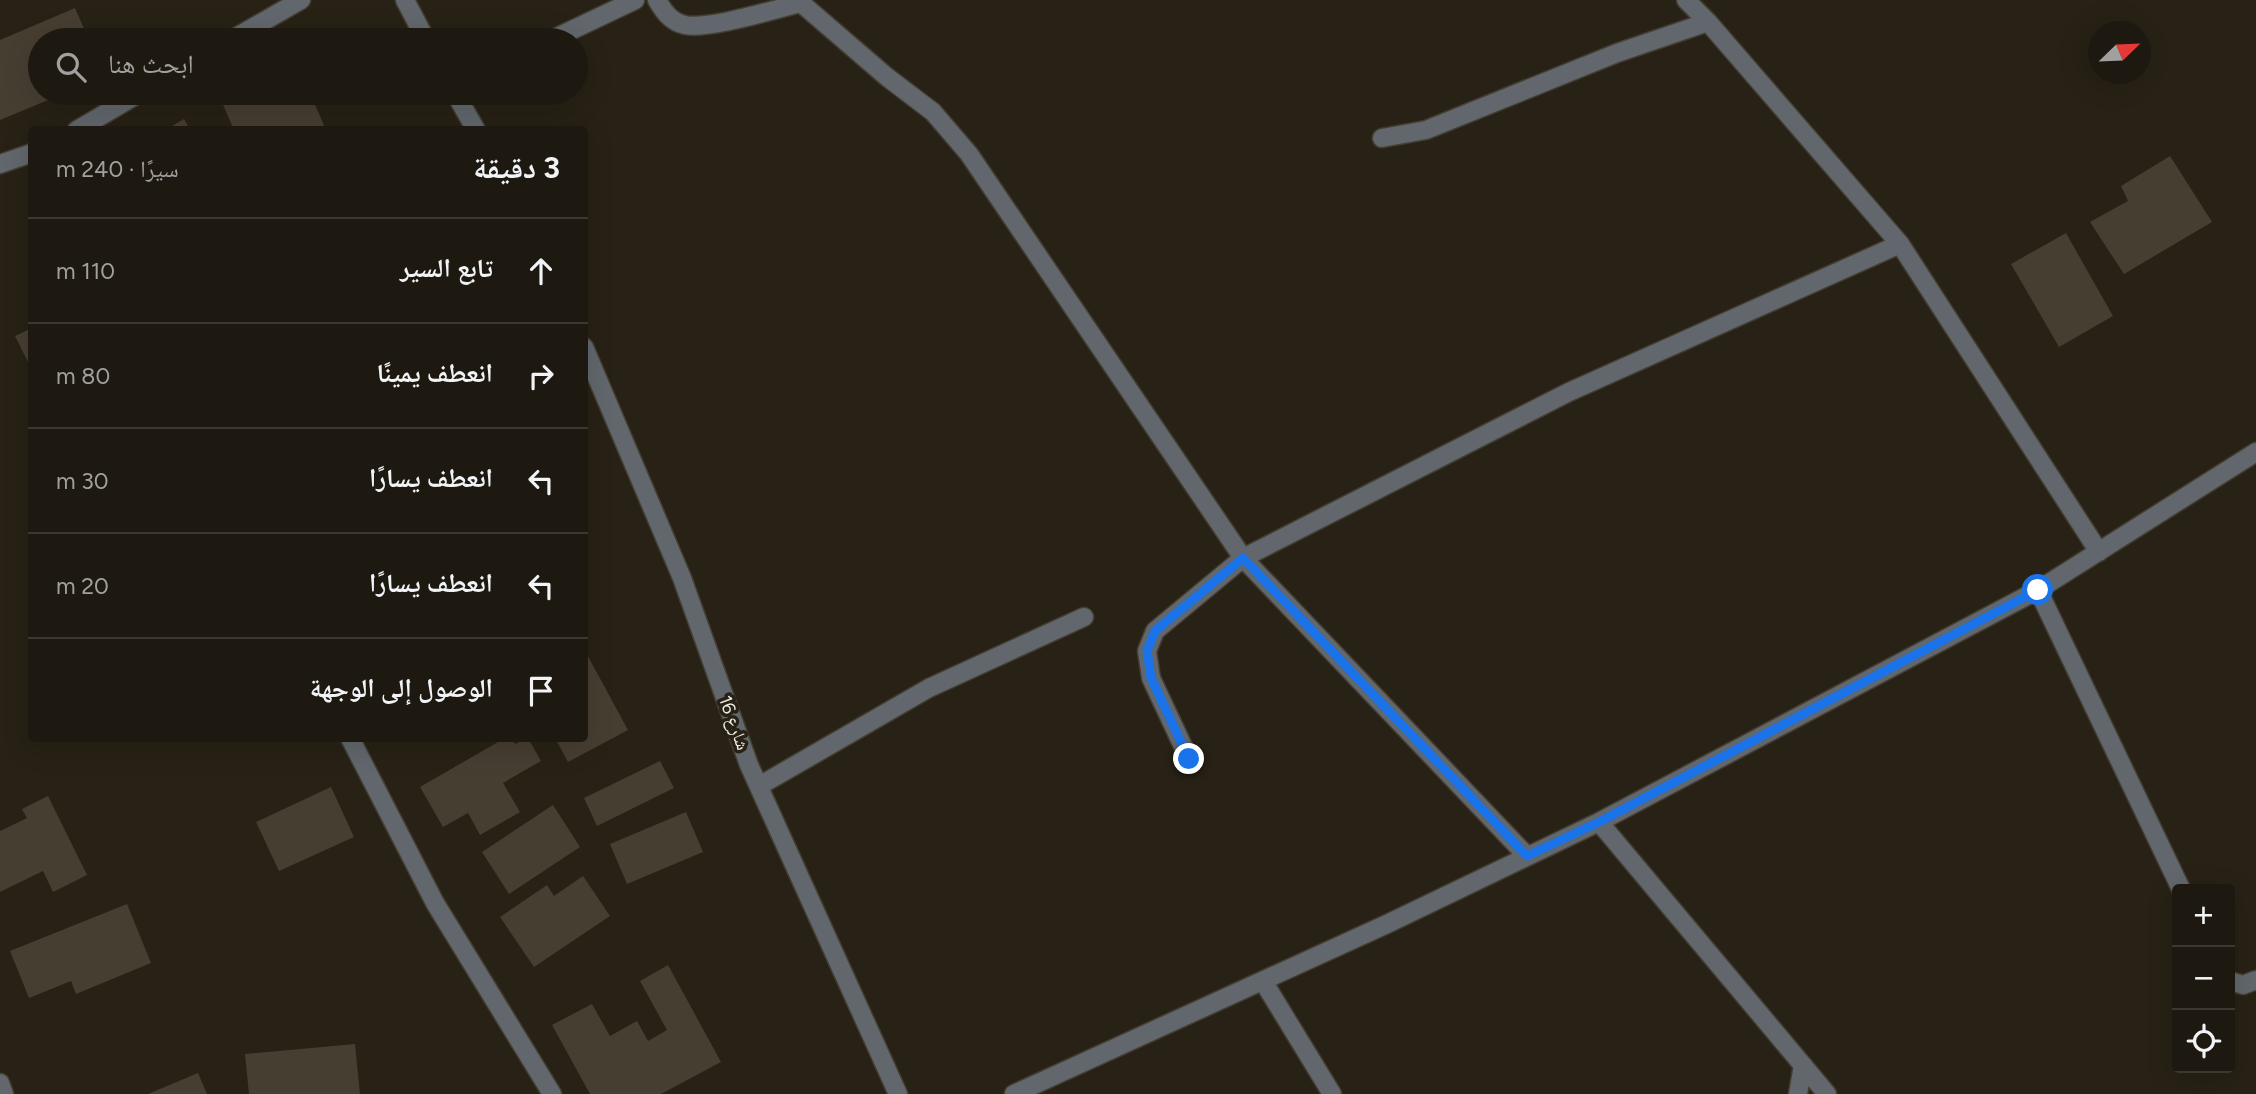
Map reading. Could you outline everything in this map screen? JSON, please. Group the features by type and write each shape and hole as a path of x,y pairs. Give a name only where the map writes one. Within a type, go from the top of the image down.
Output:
{"street":[{"path":"252,28 301,0"},
{"path":"405,0 420,28"},
{"path":"576,28 635,0"},
{"path":"657,0 666,15 684,25 705,26 804,1 887,77 933,112 969,154 1243,558 1527,856"},
{"path":"1686,0 1900,244 2099,552"},
{"path":"1382,138 1426,130 1617,53 1708,22"},
{"path":"84,126 120,105"},
{"path":"462,105 474,126"},
{"path":"0,164 28,154"},
{"path":"1189,759 1151,678 1147,651 1155,631 1243,558 1569,392 1900,244"},
{"name":"شارع 16","path":"588,356 682,579 749,765 898,1094"},
{"path":"1014,1094 1387,924 1599,822 2038,590 2256,452"},
{"path":"2038,590 2179,884"},
{"path":"759,786 929,688 1084,617"},
{"path":"351,742 435,903 552,1094"},
{"path":"1599,822 1827,1094"},
{"path":"1263,981 1332,1094"},
{"path":"2235,983 2243,985 2256,981"},
{"path":"1798,1094 1803,1065"},
{"path":"0,1083 4,1094"}],"building":[{"path":"75,8 84,28 28,28"},
{"path":"28,28 28,105 36,105 0,120 0,40"},
{"path":"223,105 315,105 324,126 232,126"},
{"path":"184,119 188,126 172,126"},
{"path":"2170,156 2212,222 2124,274 2090,222 2128,201 2121,186"},
{"path":"2066,233 2113,316 2059,347 2011,264"},
{"path":"28,330 28,362 15,336"},
{"path":"588,656 628,730 568,762 557,742 588,742"},
{"path":"498,742 530,742 541,761 503,783 520,812 480,835 468,813 443,827 420,787"},
{"path":"660,761 674,788 597,826 584,798"},
{"path":"331,787 354,837 279,871 256,822"},
{"path":"48,796 87,875 53,892 43,871 0,892 0,831 27,818 22,809"},
{"path":"553,805 580,847 509,894 482,852"},
{"path":"686,812 703,852 627,884 610,844"},
{"path":"583,876 610,916 534,967 500,917 547,885 554,896"},
{"path":"127,904 151,963 76,994 71,981 29,998 10,951"},
{"path":"668,965 721,1062 661,1094 590,1094 552,1025 592,1004 610,1036 637,1021 648,1041 667,1030 640,981"},
{"path":"355,1044 360,1094 249,1094 245,1054"},
{"path":"198,1073 207,1094 148,1094"}],"route":[{"path":"1189,759 1151,678 1147,651 1155,631 1243,558 1527,856 1599,822 2038,590"}]}
